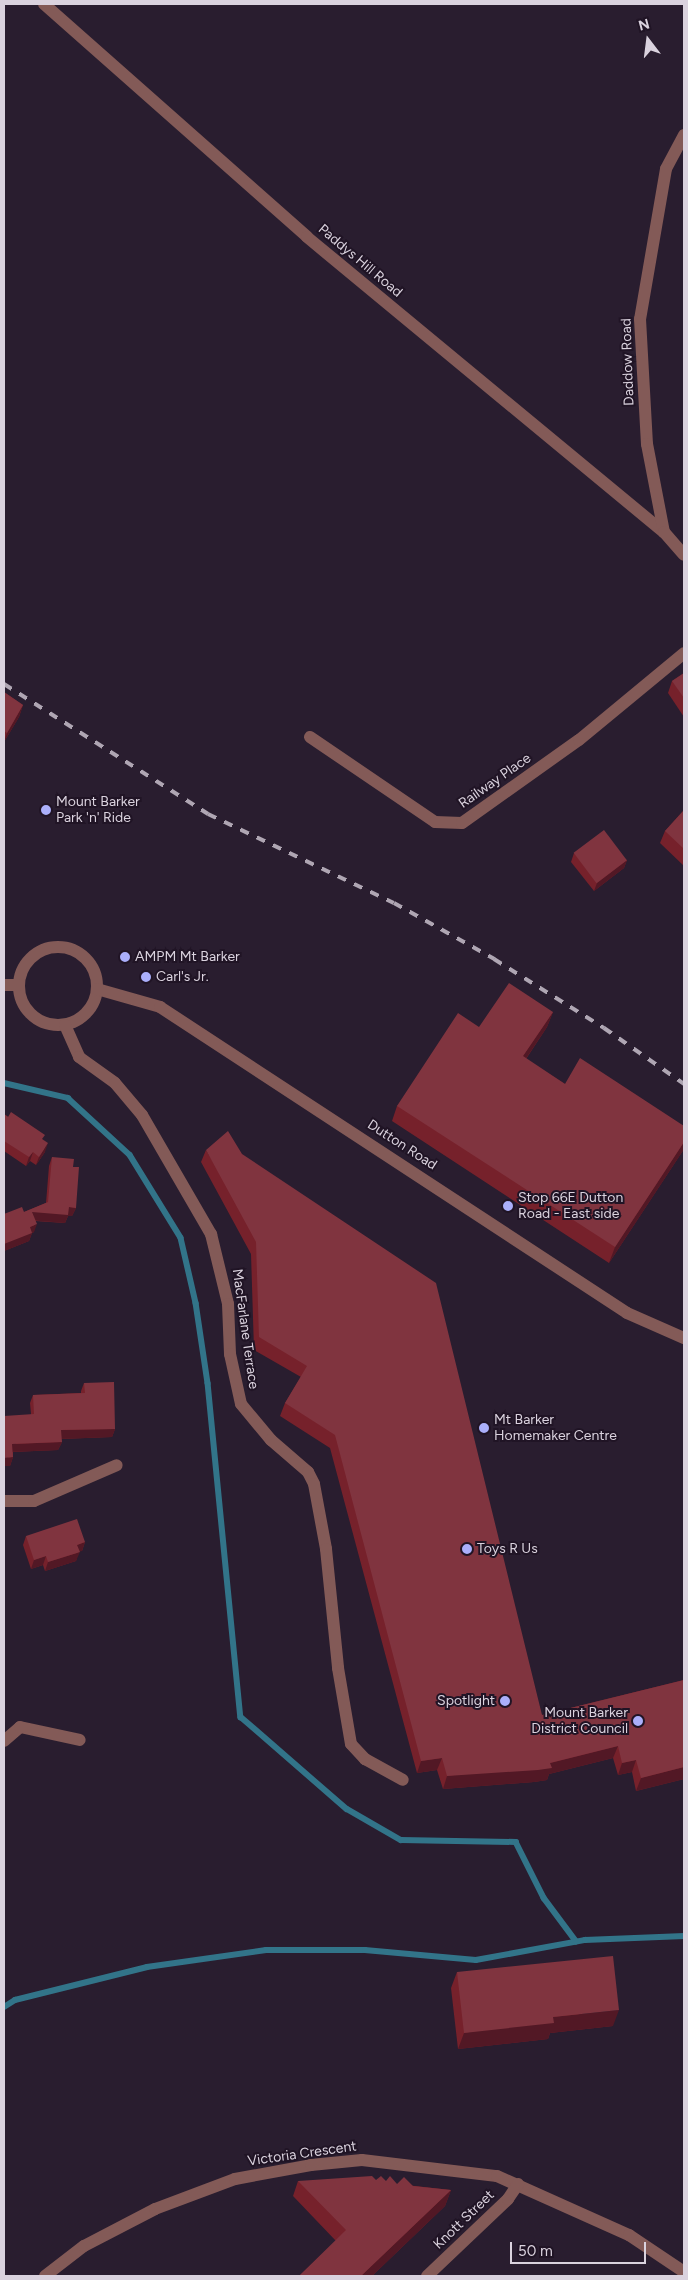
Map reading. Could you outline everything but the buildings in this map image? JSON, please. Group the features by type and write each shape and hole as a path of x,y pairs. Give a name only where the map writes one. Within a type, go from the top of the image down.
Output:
{"street":[{"name":"Paddys Hill Road","path":"44,4 307,237 664,532"},
{"name":"Daddow Road","path":"664,532 647,444 640,319 666,169 684,135"},
{"path":"664,532 684,555"},
{"name":"Railway Place","path":"310,736 435,822 462,823 579,740 684,653"},
{"path":"63,948 80,954 89,962 95,972 97,989 90,1010 79,1020 54,1025 33,1016 23,1002 19,986 29,960 44,950 63,948"},
{"path":"4,985 19,986"},
{"name":"Dutton Road","path":"97,989 160,1007 627,1314 684,1338"},
{"name":"MacFarlane Terrace","path":"65,1024 79,1057 115,1082 142,1115 211,1234 228,1304 230,1354 241,1404 271,1440 308,1472 314,1484 326,1549 338,1668 351,1744 365,1759 403,1780"},
{"path":"4,1501 34,1501 117,1465"},
{"path":"4,1742 20,1727 80,1740"},
{"name":"Victoria Crescent","path":"45,2276 84,2246 155,2209 254,2176 362,2160 440,2167 497,2176 629,2235 684,2272"},
{"name":"Knott Street","path":"427,2276 508,2199 518,2184"}],"waterway":[{"path":"4,1083 68,1098 130,1155 181,1238 196,1303 208,1383 241,1717 347,1809 401,1840 516,1842 544,1898 576,1941"},
{"path":"4,2007 15,2000 147,1967 266,1950 365,1950 476,1960 585,1940 684,1936"}],"railway":[{"path":"4,684 208,814 394,903 494,959 604,1028 684,1084"}],"place":[{"name":"Mount Barker Park 'n' Ride","path":"46,810"},
{"name":"AMPM Mt Barker","path":"125,957"},
{"name":"Carl's Jr.","path":"146,977"},
{"name":"Stop 66E Dutton Road - East side","path":"508,1206"},
{"name":"Mt Barker Homemaker Centre","path":"484,1428"},
{"name":"Toys R Us","path":"467,1549"},
{"name":"Spotlight","path":"505,1701"},
{"name":"Mount Barker District Council","path":"638,1721"}]}
